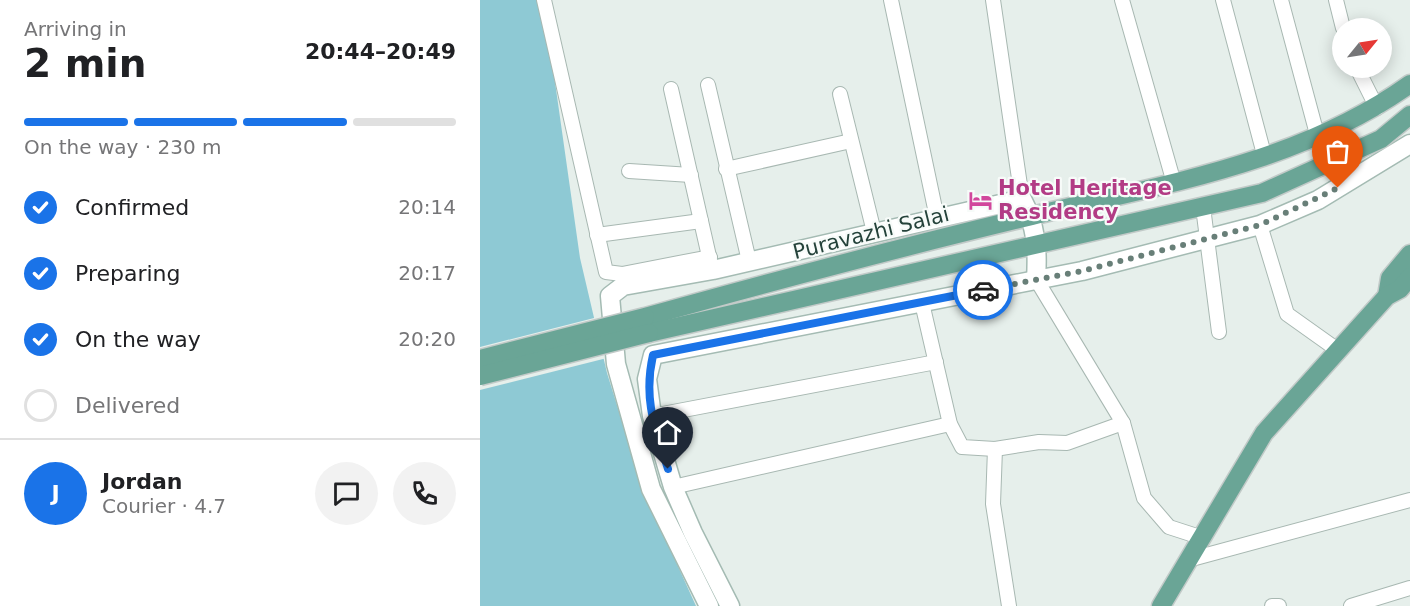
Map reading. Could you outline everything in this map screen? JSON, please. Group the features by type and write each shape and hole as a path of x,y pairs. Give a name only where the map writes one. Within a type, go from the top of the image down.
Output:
{"main road":[{"name":"Puravazhi Salai","path":"647,325 850,260 1174,183 1265,158 1318,138 1377,108 1410,84"},
{"path":"480,359 1037,247 1262,194 1381,139 1410,115"},
{"path":"730,606 693,533 673,487 652,416 647,379 653,355 1082,271 1260,225 1318,200 1410,144"},
{"path":"709,606 651,489 616,364 610,296 623,286 711,263 749,261 1022,199 1032,216 1037,247 1036,279"},
{"path":"1161,606 1264,433 1387,296 1400,289 1408,268"},
{"path":"480,376 647,325"}],"street":[{"path":"544,0 606,272 622,274 711,263 671,89"},
{"path":"891,0 937,218"},
{"path":"993,0 1022,199"},
{"path":"1122,0 1174,183"},
{"path":"1223,0 1265,158"},
{"path":"1281,0 1318,138"},
{"path":"1335,0 1340,18"},
{"path":"1362,78 1377,108"},
{"path":"708,85 749,261"},
{"path":"840,94 874,232"},
{"path":"726,169 851,141"},
{"path":"629,171 691,175"},
{"path":"1203,207 1219,332"},
{"path":"597,235 701,221"},
{"path":"1260,225 1287,314 1339,351"},
{"path":"1036,279 1123,423 1144,498 1169,527 1203,538"},
{"path":"922,303 950,424 962,447 995,449 1039,442 1067,443 1123,423"},
{"path":"652,416 936,362"},
{"path":"673,487 950,424"},
{"path":"995,449 993,504 1009,606"},
{"path":"1188,560 1410,500"},
{"path":"1351,606 1410,588"},
{"path":"1272,606 1279,606"}],"water":[{"path":"480,0 539,0 547,26 580,258 607,373 643,489 696,606 480,606"}],"pier":[{"path":"598,317 607,358 480,390 480,347"}],"way so far":[{"path":"983,290 1082,271 1260,225 1318,200 1338,188"}],"place":[{"name":"Hotel Heritage Residency","path":"980,200"}],"route":[{"path":"668,469 652,416 647,379 653,355 983,290"}]}
